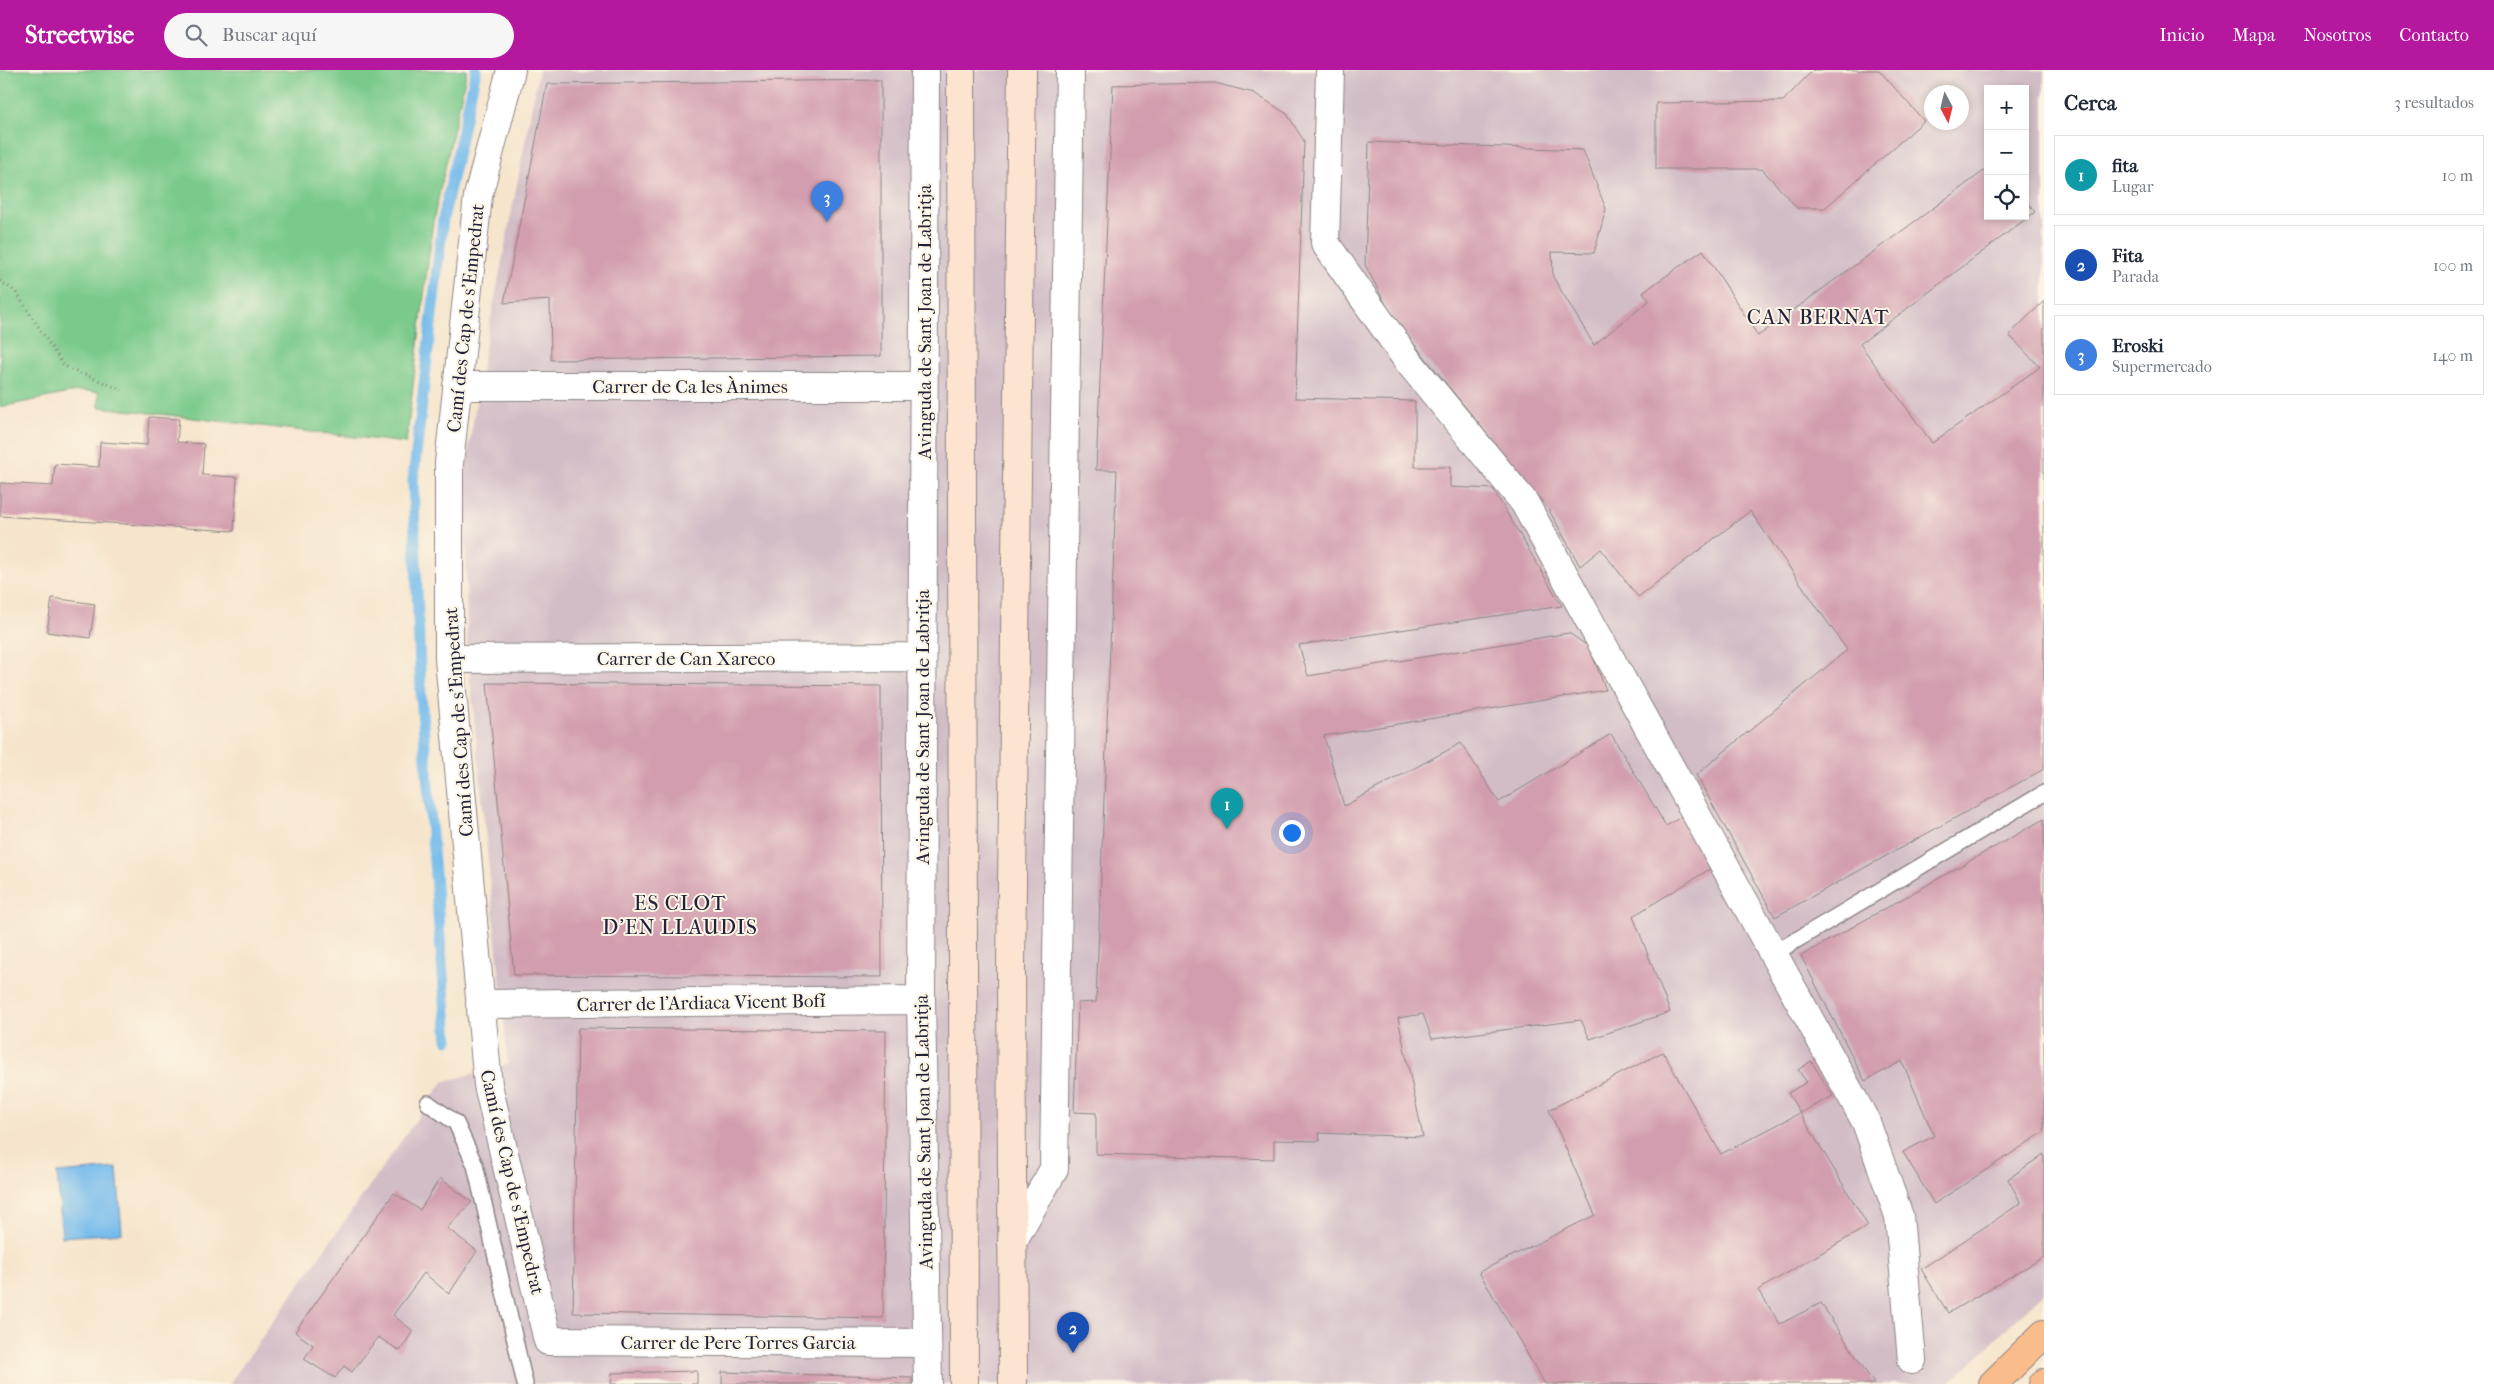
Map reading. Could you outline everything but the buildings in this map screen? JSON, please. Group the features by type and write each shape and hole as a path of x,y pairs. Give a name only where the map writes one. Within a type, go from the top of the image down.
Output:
{"highway":[{"path":"1993,1384 2044,1334"}],"main road":[{"name":"Avinguda de Sant Joan de Labritja","path":"961,70 964,1384"},
{"path":"1013,1384 1011,966 1022,70"}],"street":[{"name":"Camí des Cap de s'Empedrat","path":"511,70 478,196 457,386 449,464 449,659 488,1084 548,1341"},
{"name":"Avinguda de Sant Joan de Labritja","path":"925,70 921,1000 928,1384"},
{"path":"1012,1242 1054,1169 1070,70"},
{"path":"1330,70 1325,243 1408,362 1524,502 1866,1122 1899,1216 1912,1360"},
{"name":"Carrer de Ca les Ànimes","path":"457,386 923,386"},
{"name":"Carrer de Can Xareco","path":"449,659 922,657"},
{"name":"Carrer de l'Ardiaca Vicent Bofí","path":"480,1004 921,1000"},
{"name":"Carrer de Pere Torres Garcia","path":"548,1341 927,1343"}],"lane":[{"path":"1773,954 2044,793"},
{"path":"428,1104 456,1123 475,1165 525,1384"}],"path":[{"path":"0,281 15,291 64,366 122,390"}],"shaded area":[{"path":"539,70 2044,70 2044,1292 1949,1384 229,1384 443,1082 508,1064 467,645 465,473 483,359"}],"green space":[{"path":"0,70 467,70 433,222 406,443 99,407 99,392 79,391 0,407"}],"water":[{"path":"117,1168 122,1233 62,1237 57,1173"}],"waterway":[{"path":"448,1040 421,696 413,481 443,219 476,70"}],"place":[{"name":"Eroski","path":"827,222"},
{"name":"fita","path":"1227,829"},
{"name":"Fita","path":"1073,1353"}],"district":[{"name":"CAN BERNAT","path":"1818,317"},
{"name":"ES CLOT D'EN LLAUDIS","path":"680,915"}]}
